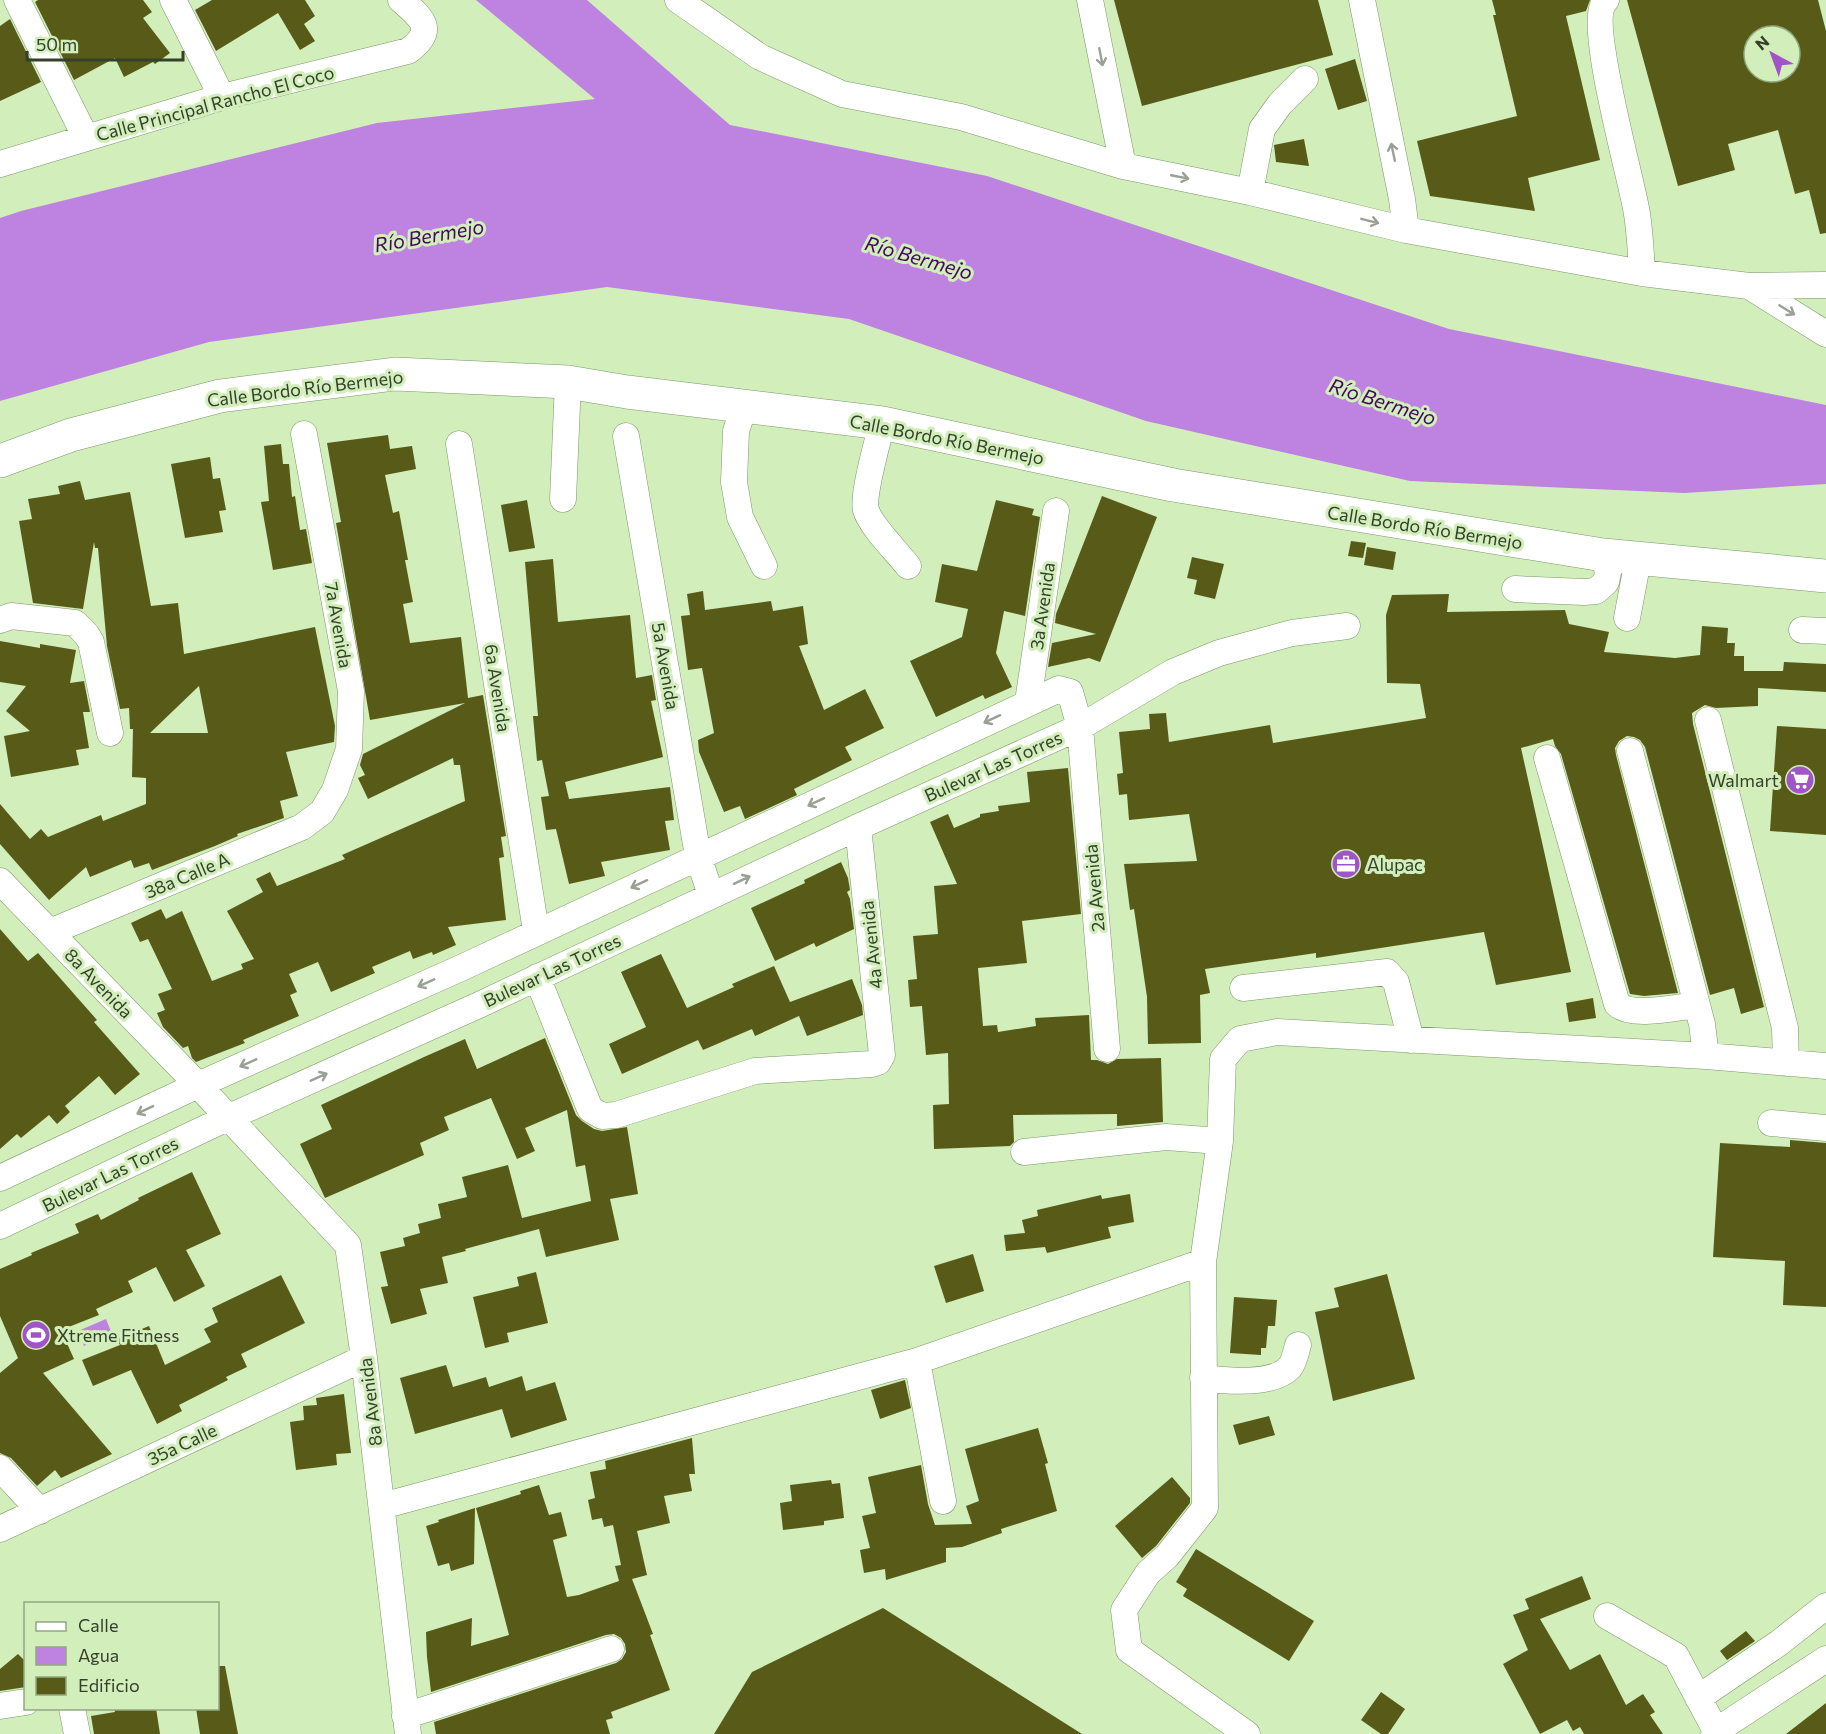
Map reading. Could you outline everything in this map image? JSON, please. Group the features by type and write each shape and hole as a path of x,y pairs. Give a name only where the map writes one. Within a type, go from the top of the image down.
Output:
{"main road":[{"name":"Calle Bordo Río Bermejo","path":"0,461 71,435 220,396 395,374 568,382 627,392 882,423 1173,485 1603,555 1826,576"}],"street":[{"path":"17,0 86,138"},
{"path":"173,0 222,97"},
{"name":"Calle Principal Rancho El Coco","path":"0,164 222,97 408,51 417,45 424,35 425,25 421,16 401,0"},
{"path":"678,0 760,57 842,94 961,117 1123,166 1250,192 1406,230 1642,273 1749,286 1826,285"},
{"path":"1090,0 1123,166"},
{"path":"1362,0 1402,199 1406,230"},
{"path":"1606,0 1602,4 1599,17 1602,50 1638,214 1642,273"},
{"path":"1250,192 1262,129 1280,104 1305,79"},
{"path":"1749,286 1825,334"},
{"path":"1825,334 1818,314 1826,291"},
{"path":"563,499 568,382"},
{"path":"744,407 736,432 734,482 740,517 764,566"},
{"path":"882,423 866,495 866,509 873,522 908,566"},
{"name":"7a Avenida","path":"304,434 351,691 349,749 335,790 322,812"},
{"name":"5a Avenida","path":"626,436 698,856 711,895"},
{"name":"6a Avenida","path":"459,444 536,931"},
{"name":"3a Avenida","path":"1028,702 1056,511"},
{"path":"1515,590 1596,591 1606,582 1608,572 1603,555"},
{"path":"1627,618 1638,560"},
{"path":"0,620 11,616 75,623 86,634 91,642 110,733"},
{"path":"1080,727 1173,672 1219,653 1292,633 1347,626"},
{"name":"Bulevar Las Torres","path":"0,1178 198,1085 460,968 1028,702 1059,688 1070,692 1080,727 858,827 479,1005 227,1118 0,1226"},
{"path":"1708,720 1785,1028 1786,1063"},
{"name":"2a Avenida","path":"1080,727 1107,1049"},
{"path":"1630,751 1702,1024 1706,1056"},
{"path":"1547,758 1617,1004 1623,1010 1637,1012 1697,1005"},
{"name":"38a Calle A","path":"50,932 302,827 322,812"},
{"name":"4a Avenida","path":"537,977 590,1109 602,1116 616,1115 755,1071 878,1062 882,1055 858,827"},
{"name":"8a Avenida","path":"0,881 198,1085 348,1245 364,1358 407,1725"},
{"path":"460,968 479,1005"},
{"path":"1244,988 1387,972 1396,982 1411,1040"},
{"path":"1247,1734 1129,1650 1124,1610 1148,1573 1167,1556 1205,1508 1203,1262 1220,1141 1223,1059 1240,1039 1277,1032 1706,1056 1826,1066"},
{"path":"1771,1123 1826,1128"},
{"path":"1024,1152 1166,1137 1220,1141"},
{"path":"382,1506 917,1361 1203,1262"},
{"path":"1203,1378 1232,1382 1276,1376 1290,1367 1298,1345"},
{"name":"35a Calle","path":"0,1530 364,1358"},
{"path":"917,1361 943,1501"},
{"path":"0,1468 40,1511"},
{"path":"1698,1698 1779,1642 1826,1605"},
{"path":"1607,1616 1676,1656 1715,1733 1826,1659"},
{"path":"407,1725 611,1649"},
{"path":"0,1706 24,1702"},
{"path":"72,1710 77,1734"}],"water":[{"name":"Río Bermejo","path":"476,0 587,0 730,125 987,176 1449,329 1826,405 1826,484 1684,493 1410,481 1146,421 849,319 607,287 209,342 0,401 0,218 377,123 595,99"},
{"path":"106,1319 112,1334 84,1346 78,1331"}],"building":[{"path":"38,0 143,0 152,12 143,18 170,53 155,64 153,62 124,77 115,58 74,80 35,2"},
{"path":"212,0 305,0 315,16 304,24 315,41 300,50 278,13 216,51 195,10"},
{"path":"1114,0 1318,0 1333,55 1142,106"},
{"path":"1492,0 1590,0 1586,11 1566,16 1600,160 1528,178 1535,211 1430,196 1417,141 1517,116 1493,15 1496,15"},
{"path":"1627,0 1818,0 1826,31 1826,233 1820,234 1809,190 1795,194 1778,130 1728,144 1735,170 1678,186"},
{"path":"10,19 41,82 0,101 0,26"},
{"path":"1355,59 1367,101 1338,110 1325,69"},
{"path":"1304,139 1309,166 1276,162 1274,145"},
{"path":"388,435 390,449 412,446 416,469 385,475 393,513 399,511 408,560 405,560 413,602 403,604 410,643 461,637 468,698 483,695 506,836 501,837 504,857 499,858 506,920 448,927 456,945 433,955 432,952 413,959 410,951 372,967 375,973 331,992 318,962 289,974 297,992 290,995 299,1016 243,1040 245,1043 196,1062 188,1046 183,1048 163,1027 157,1013 165,1010 158,994 172,989 148,939 140,942 131,923 161,909 166,919 182,911 212,981 243,969 241,964 254,959 227,911 263,892 256,879 270,872 277,886 345,859 342,855 465,801 460,765 454,765 453,758 368,799 358,778 365,775 360,765 363,754 465,703 370,720 336,523 341,522 327,443"},
{"path":"281,444 283,464 289,464 292,497 295,496 300,530 306,529 312,563 273,570 261,502 269,501 264,446"},
{"path":"210,457 213,479 220,478 226,510 219,511 223,532 185,538 171,464"},
{"path":"80,481 85,500 130,492 151,606 178,603 184,654 315,627 335,726 334,742 286,752 298,796 280,801 284,818 237,834 238,836 215,846 152,870 149,863 134,868 131,860 90,877 86,867 49,900 0,844 0,804 30,839 41,829 48,837 101,815 103,821 146,804 146,778 132,777 133,729 130,729 129,708 120,709 107,646 98,548 95,548 94,542 83,609 33,603 19,521 32,519 28,499 60,494 58,486","holes":["199,686 208,733 150,733"]},
{"path":"1102,496 1157,517 1100,662 1089,658 1048,667 1052,643 1096,634 1055,623 1056,614"},
{"path":"527,500 535,548 509,552 501,505"},
{"path":"996,500 1034,509 1032,515 1040,517 1025,616 1004,611 996,653 1012,687 985,699 983,695 936,717 910,661 962,637 968,609 935,602 942,564 977,571"},
{"path":"1351,541 1366,543 1363,558 1348,556"},
{"path":"1367,547 1396,552 1393,570 1364,565"},
{"path":"1192,557 1224,564 1215,599 1194,594 1197,580 1187,578"},
{"path":"553,559 558,622 630,615 636,678 652,675 656,700 651,701 663,757 565,782 569,799 670,787 674,820 665,821 670,850 601,862 605,876 569,884 556,829 546,830 541,797 549,796 542,760 537,761 533,716 538,716 525,562"},
{"path":"703,591 705,610 771,601 773,611 803,606 808,644 799,646 824,710 865,689 884,728 845,747 852,760 794,789 797,795 745,819 740,806 724,812 699,752 698,740 714,733 702,668 688,670 681,616 690,615 687,594"},
{"path":"1449,594 1447,612 1565,610 1569,624 1609,632 1604,652 1675,658 1700,655 1702,626 1728,628 1727,643 1735,643 1734,656 1744,656 1744,671 1783,671 1784,662 1826,664 1826,692 1758,688 1758,706 1716,708 1705,705 1692,713 1764,1007 1741,1014 1734,988 1710,995 1645,747 1640,740 1627,736 1619,741 1615,748 1616,755 1678,993 1644,996 1630,994 1561,754 1553,739 1521,748 1571,972 1496,985 1484,932 1316,958 1316,953 1205,969 1210,993 1200,995 1201,1043 1148,1044 1147,997 1134,909 1130,910 1124,864 1197,861 1189,814 1129,820 1127,794 1119,795 1117,774 1123,773 1119,732 1150,729 1149,714 1166,713 1169,742 1270,725 1273,743 1426,718 1420,684 1387,683 1386,615 1392,595"},
{"path":"0,641 40,648 40,644 76,650 70,683 84,681 90,712 83,712 89,748 76,750 79,765 11,777 4,736 30,731 6,711 26,686 0,682"},
{"name":"Walmart","path":"1777,726 1826,729 1826,835 1770,831"},
{"path":"1068,768 1081,914 1022,921 1027,963 978,968 983,1026 997,1025 998,1032 1036,1026 1035,1018 1089,1015 1091,1060 1108,1064 1117,1059 1161,1058 1163,1122 1117,1126 1117,1114 1013,1115 1014,1142 1010,1146 934,1149 933,1105 949,1104 948,1053 926,1055 922,1006 910,1007 908,980 917,979 913,936 938,934 934,886 957,884 930,822 948,814 954,828 980,817 980,814 999,811 998,806 1030,802 1027,772"},
{"path":"841,862 848,878 850,890 847,892 854,929 816,947 814,943 775,961 751,908 805,883 804,880"},
{"path":"0,929 28,961 38,953 97,1020 94,1022 140,1074 115,1095 99,1076 65,1106 70,1112 57,1124 49,1115 21,1138 17,1134 0,1149"},
{"path":"661,954 687,1008 734,987 732,984 774,966 790,1002 852,979 862,1005 863,1015 807,1036 799,1016 755,1036 752,1029 703,1050 698,1040 622,1074 609,1044 646,1027 621,972"},
{"path":"1593,998 1596,1018 1569,1022 1566,1003"},
{"path":"545,1038 576,1115 594,1129 602,1131 627,1127 638,1194 610,1199 619,1240 546,1257 539,1229 442,1257 448,1283 420,1289 427,1314 391,1324 381,1287 388,1286 380,1252 405,1246 403,1238 420,1233 418,1224 441,1218 438,1204 467,1197 462,1177 508,1165 522,1218 591,1201 585,1165 576,1167 567,1110 525,1128 535,1151 517,1159 491,1098 444,1117 449,1130 420,1143 424,1155 325,1198 300,1144 332,1129 321,1105 465,1039 477,1069"},
{"path":"1790,1140 1826,1143 1826,1307 1783,1305 1785,1261 1713,1257 1720,1143 1790,1147"},
{"path":"192,1172 221,1234 186,1250 205,1286 174,1302 156,1267 128,1281 133,1292 96,1309 99,1315 61,1330 74,1359 43,1373 112,1454 61,1478 55,1470 37,1486 11,1458 0,1453 0,1373 18,1358 0,1316 0,1269 79,1233 75,1224 98,1214 101,1220 139,1200 138,1198"},
{"path":"1130,1194 1134,1222 1108,1227 1111,1238 1047,1253 1045,1247 1006,1251 1004,1235 1025,1233 1022,1220 1038,1216 1037,1210 1101,1195 1102,1199"},
{"path":"973,1254 984,1291 946,1303 934,1266"},
{"path":"536,1272 548,1323 507,1333 509,1342 485,1348 473,1297 519,1286 517,1277"},
{"path":"1387,1274 1415,1379 1333,1401 1315,1312 1339,1307 1334,1288"},
{"path":"281,1275 305,1323 241,1354 247,1367 226,1377 228,1380 179,1405 182,1411 157,1424 131,1370 93,1386 82,1360 120,1345 117,1339 149,1326 165,1365 211,1342 204,1329 218,1322 212,1308"},
{"path":"1234,1297 1277,1300 1275,1326 1268,1326 1266,1348 1261,1348 1261,1355 1230,1353"},
{"path":"446,1365 453,1387 486,1377 489,1387 522,1376 526,1391 555,1382 567,1420 511,1438 502,1409 415,1434 400,1378"},
{"path":"905,1380 911,1408 880,1419 871,1390"},
{"path":"344,1394 351,1453 336,1454 337,1465 296,1470 290,1422 304,1420 303,1406 317,1405 316,1398"},
{"path":"1269,1416 1275,1435 1239,1445 1233,1425"},
{"path":"1038,1428 1048,1463 1045,1464 1057,1511 1001,1529 1002,1533 962,1547 946,1548 946,1562 886,1580 885,1569 864,1573 860,1550 870,1548 862,1516 876,1513 868,1477 921,1465 928,1504 935,1525 972,1524 966,1506 979,1501 965,1449"},
{"path":"692,1438 695,1474 689,1474 692,1491 664,1496 670,1523 637,1531 647,1575 632,1579 653,1634 650,1635 670,1690 611,1712 613,1718 606,1720 610,1734 436,1734 434,1722 616,1663 626,1652 621,1638 614,1634 606,1635 431,1692 426,1632 472,1618 471,1646 509,1635 476,1508 521,1494 520,1491 539,1485 549,1515 561,1512 567,1536 553,1540 567,1597 579,1595 619,1581 615,1566 621,1565 613,1525 604,1527 602,1518 592,1520 588,1500 595,1498 590,1472 606,1469 605,1461"},
{"path":"1172,1477 1190,1498 1190,1503 1156,1546 1142,1558 1115,1526"},
{"path":"831,1480 832,1484 840,1483 844,1518 824,1521 824,1525 783,1530 780,1503 792,1501 790,1485"},
{"path":"475,1508 474,1564 451,1571 449,1563 438,1566 426,1526"},
{"path":"1196,1549 1314,1621 1289,1661 1183,1596 1187,1589 1176,1582"},
{"path":"1582,1576 1591,1599 1540,1619 1570,1670 1600,1654 1626,1705 1643,1694 1655,1712 1650,1715 1663,1734 1584,1734 1580,1727 1573,1731 1567,1720 1540,1734 1503,1664 1528,1650 1513,1615 1529,1609 1525,1599"},
{"path":"883,1608 1082,1734 714,1734 752,1672"},
{"path":"1746,1631 1755,1641 1727,1660 1720,1651"},
{"path":"18,1654 24,1660 24,1687 0,1691 0,1669"},
{"path":"219,1666 225,1666 238,1734 200,1734 196,1710 219,1710"},
{"path":"1381,1692 1405,1709 1388,1734 1381,1734 1361,1720"},
{"path":"1826,1703 1826,1734 1786,1734"},
{"path":"114,1710 156,1710 160,1734 94,1734 91,1716 115,1712"}],"place":[{"name":"Walmart","path":"1800,780"},
{"name":"Alupac","path":"1346,864"},
{"name":"Xtreme Fitness","path":"36,1335"}]}
